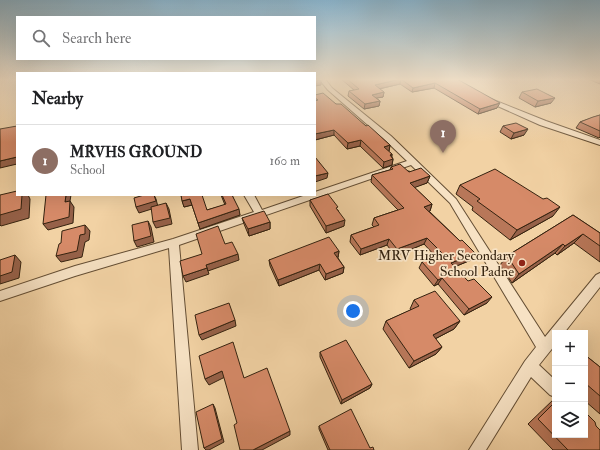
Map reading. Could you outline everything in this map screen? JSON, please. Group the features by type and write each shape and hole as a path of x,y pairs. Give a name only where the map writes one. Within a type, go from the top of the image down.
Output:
{"street":[{"path":"343,100 388,138 453,201 544,348"},
{"path":"489,100 502,107 543,123 600,143"},
{"path":"316,195 413,162"},
{"path":"251,196 260,214"},
{"path":"0,296 75,271 174,243 313,196"},
{"path":"174,243 190,450"},
{"path":"558,330 600,278"},
{"path":"477,450 530,366 552,338"},
{"path":"530,366 552,387"}],"building":[{"path":"331,100 336,104 341,104 366,126 368,125 390,145 384,147 392,154 390,155 393,159 384,162 361,140 348,143 334,130 316,134 316,101"},
{"path":"360,100 380,101 365,104"},
{"path":"464,100 495,100 500,103 480,109"},
{"path":"600,115 600,131 580,122 593,117"},
{"path":"516,123 528,129 514,133 503,126"},
{"path":"16,126 16,157 0,161 0,129"},
{"path":"316,158 328,173 316,176"},
{"path":"400,164 409,172 421,168 430,176 410,183 432,204 424,207 475,253 451,263 468,281 474,279 492,297 469,309 442,278 438,280 422,262 442,253 427,238 397,249 389,239 361,249 351,235 379,225 374,218 404,208 372,175 393,169 391,167"},
{"path":"495,169 543,199 547,198 560,207 517,230 477,201 480,199 460,185"},
{"path":"16,191 16,196 22,196 21,209 0,215 0,195"},
{"path":"328,194 338,207 336,208 345,220 326,226 310,200"},
{"path":"46,196 66,196 65,202 70,201 69,217 43,224"},
{"path":"141,196 154,196 156,201 136,207 134,198"},
{"path":"181,196 202,196 207,210 226,204 222,196 232,196 239,209 198,223 190,199 182,201"},
{"path":"166,203 170,218 153,222 151,207"},
{"path":"264,211 270,222 248,229 242,218"},
{"path":"573,215 600,233 600,246 583,234 565,246 563,244 519,274 507,256"},
{"path":"148,221 151,236 134,241 132,225"},
{"path":"85,225 85,234 80,235 77,251 56,256 59,244 61,243 62,231"},
{"path":"218,226 225,244 232,242 238,254 206,265 207,268 183,276 180,261 202,254 196,234"},
{"path":"329,237 339,251 334,253 344,267 326,274 320,264 278,280 269,260"},
{"path":"15,255 12,272 0,276 0,260"},
{"path":"435,291 460,321 433,335 442,347 414,361 386,321 419,306 414,300"},
{"path":"229,303 235,320 199,335 195,315"},
{"path":"346,340 372,384 342,400 320,352"},
{"path":"233,342 244,378 267,368 290,431 253,450 240,450 234,425 237,423 222,371 205,379 199,356"},
{"path":"588,357 600,367 600,396 588,386"},
{"path":"213,404 222,439 204,448 196,412"},
{"path":"552,405 552,433 538,419"},
{"path":"351,409 370,448 373,447 374,450 330,450 319,426"},
{"path":"588,415 600,430 600,450 568,450 556,438 588,438"}],"place":[{"name":"MRVHS GROUND","path":"443,153"},
{"name":"MRV Higher Secondary School Padne","path":"522,263"}]}
